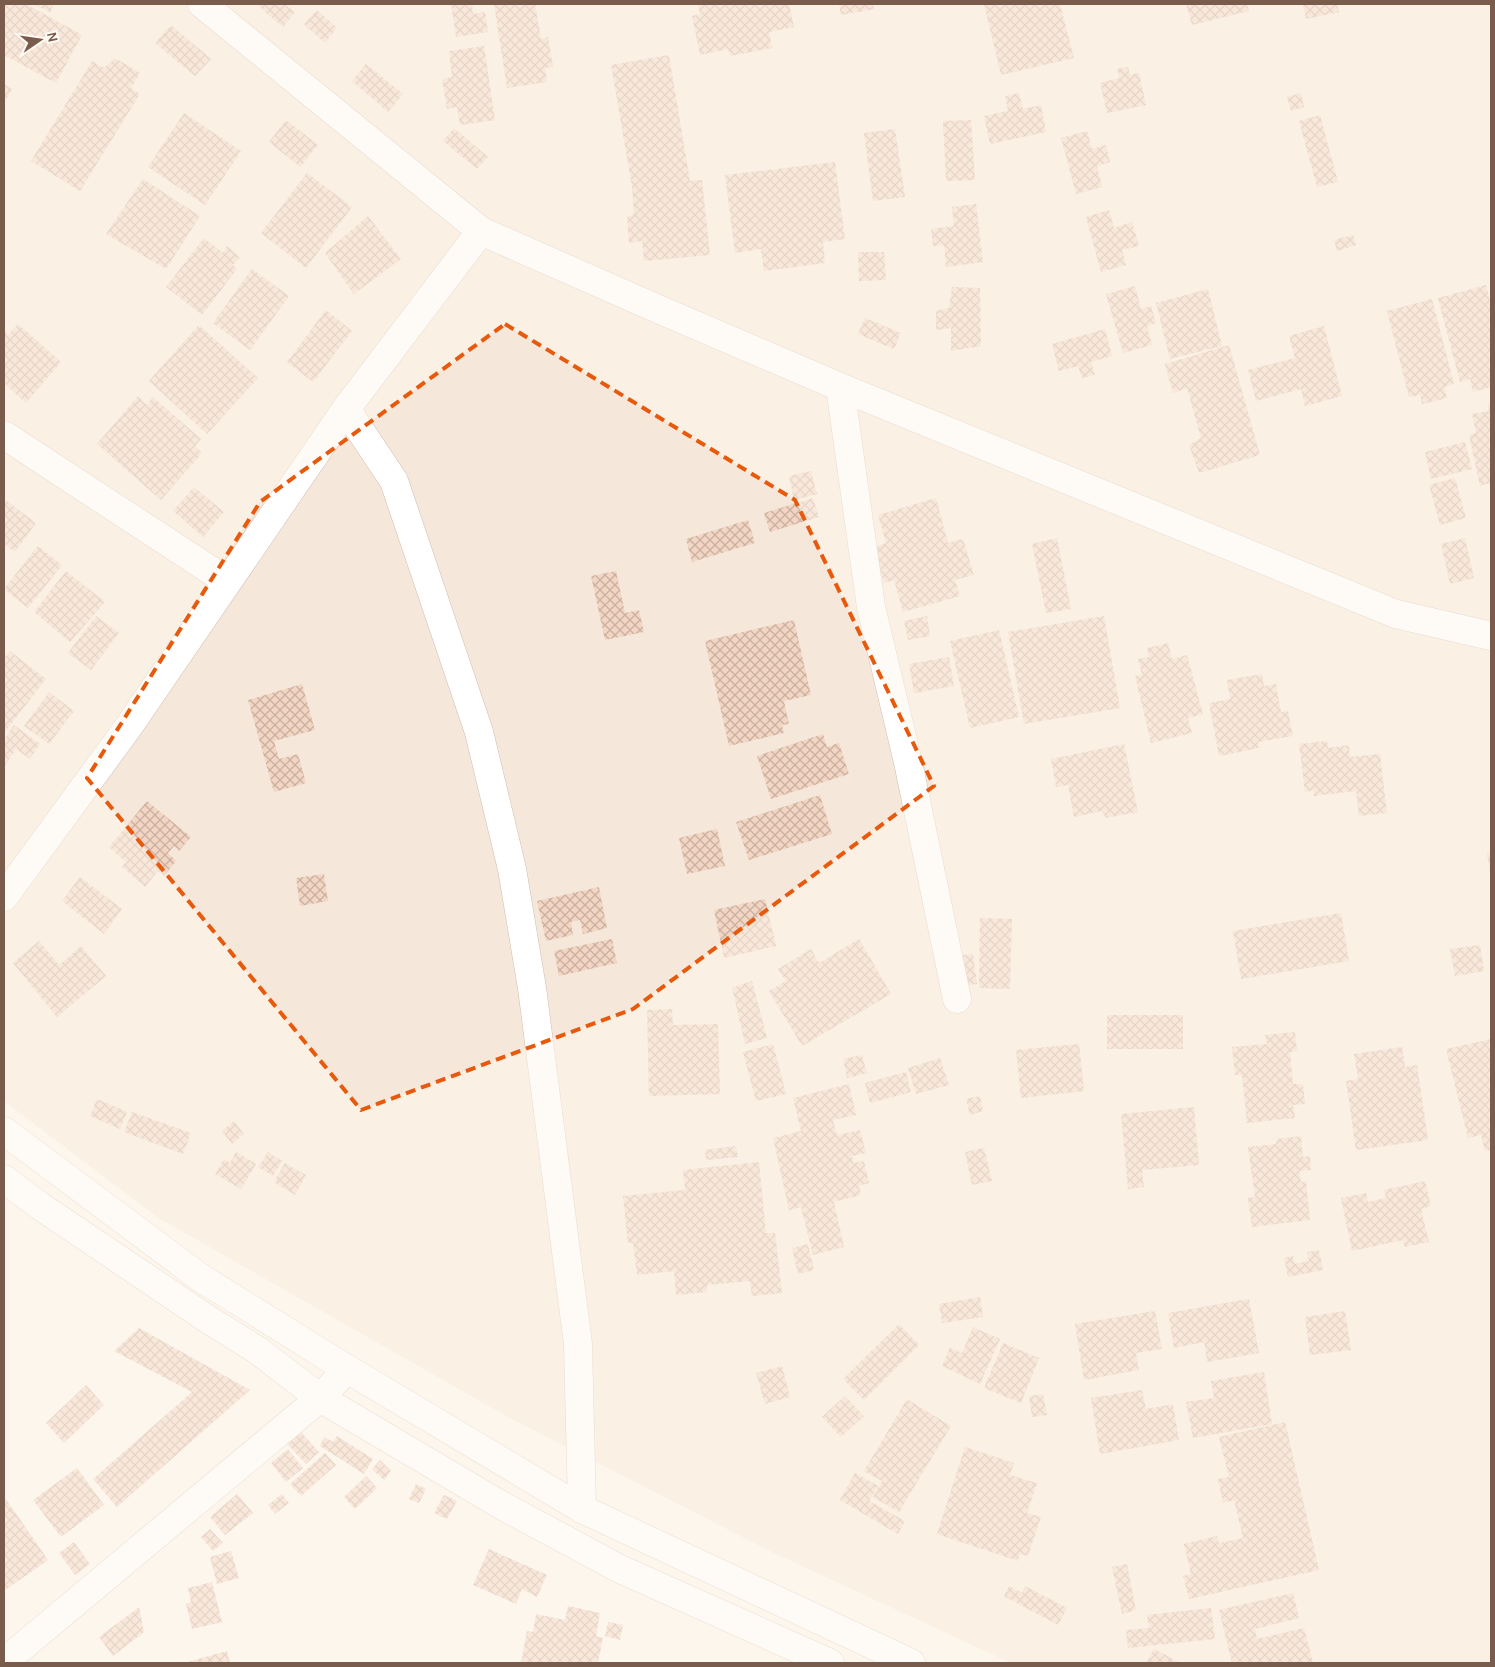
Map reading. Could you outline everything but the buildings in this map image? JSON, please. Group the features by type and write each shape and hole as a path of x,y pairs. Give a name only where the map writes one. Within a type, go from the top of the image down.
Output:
{"street":[{"path":"202,4 481,231 840,387 1396,614 1491,636"},
{"path":"4,897 129,726 346,409 481,231"},
{"path":"840,387 870,607 908,762 957,999"},
{"path":"346,409 394,481 478,732 512,868 532,988 578,1344 582,1509"},
{"path":"4,435 227,581"},
{"path":"4,1131 200,1278 347,1369 582,1509 911,1663"},
{"path":"4,1179 40,1206 209,1320 257,1350 320,1398 501,1505 620,1569 830,1663"},
{"path":"4,1662 320,1398 347,1369"}],"highlighted area":[{"path":"505,324 795,500 934,786 633,1009 361,1110 87,778 260,502"}],"shaded area":[{"path":"4,4 1491,4 1491,1663 1011,1663 774,1553 508,1417 159,1218 4,1101"}]}
